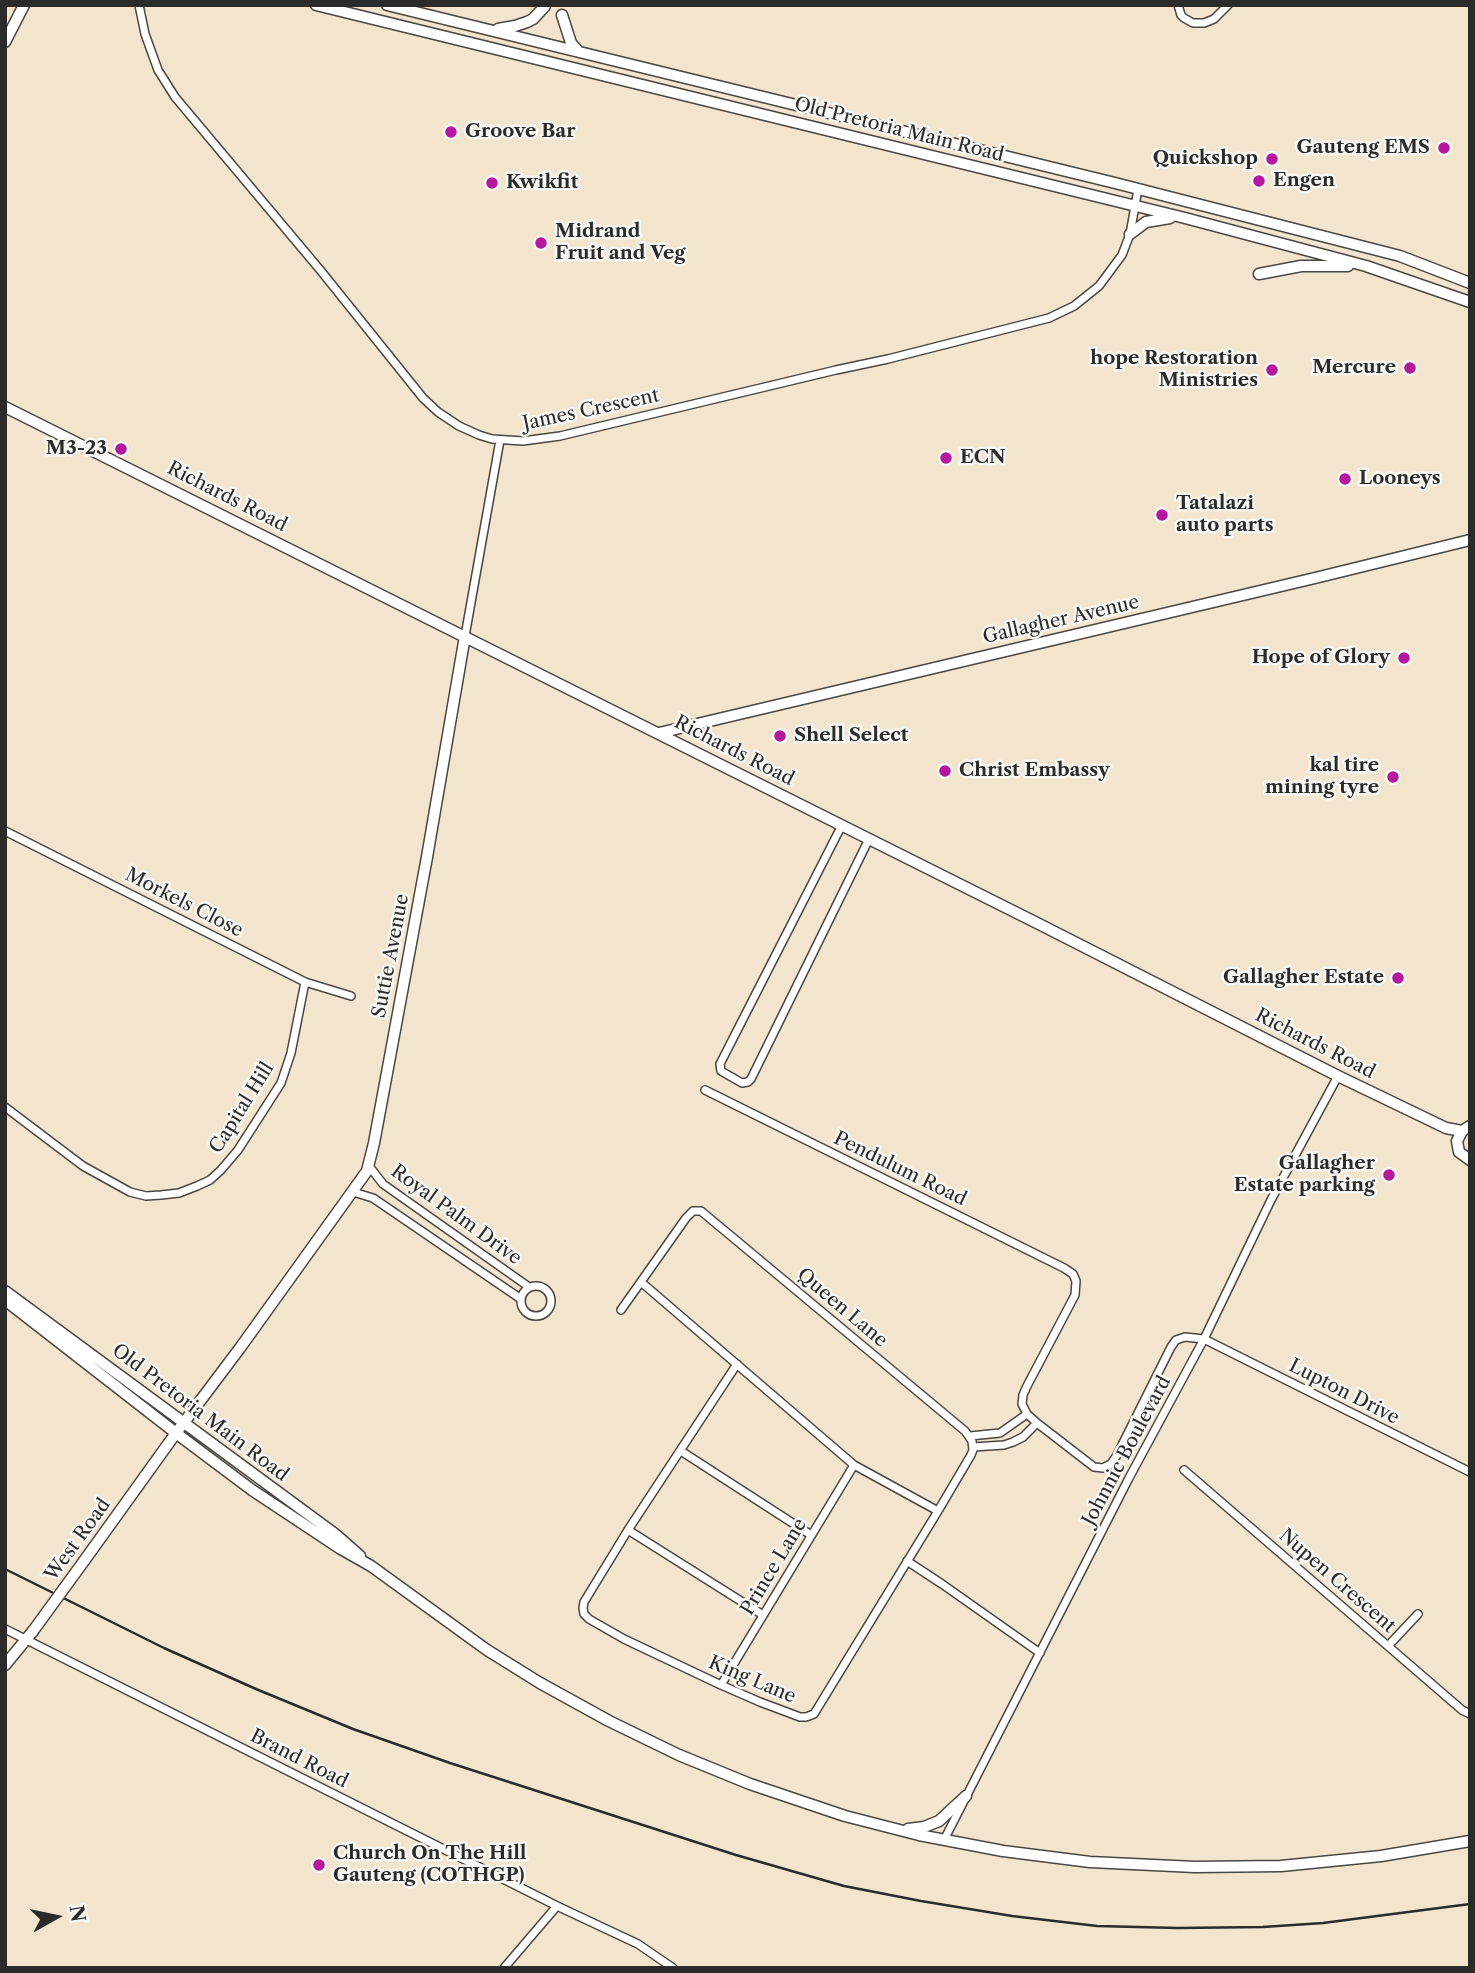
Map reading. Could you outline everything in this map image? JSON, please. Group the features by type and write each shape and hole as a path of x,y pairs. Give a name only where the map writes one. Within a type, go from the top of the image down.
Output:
{"main road":[{"path":"5,42 24,5"},
{"name":"Old Pretoria Main Road","path":"316,5 1185,218 1366,266 1470,302"},
{"name":"Old Pretoria Main Road","path":"387,5 1400,256 1470,283"},
{"path":"487,29 521,25 533,19 545,6"},
{"path":"562,15 571,43 578,51"},
{"path":"1130,234 1138,226 1152,220 1185,218"},
{"path":"1259,274 1301,266 1366,266"},
{"name":"Richards Road","path":"5,407 1446,1128 1457,1141 1460,1152 1470,1160"},
{"name":"Gallagher Avenue","path":"659,733 1470,540"},
{"name":"Suttie Avenue","path":"185,1424 354,1192 369,1166 429,847 465,636"},
{"name":"Richards Road","path":"1446,1128 1466,1128"},
{"path":"1457,1141 1466,1128"},
{"name":"Old Pretoria Main Road","path":"5,1291 335,1535 371,1566"},
{"name":"Old Pretoria Main Road","path":"5,1300 176,1433 283,1511 371,1566 487,1650 559,1694 619,1726 669,1751 750,1784 820,1808 894,1828 944,1840 1059,1859 1195,1867 1271,1866 1418,1851 1470,1841"},
{"name":"West Road","path":"5,1664 33,1631 185,1424"},
{"path":"894,1828 931,1825 947,1815 966,1796"}],"street":[{"name":"James Crescent","path":"139,5 145,34 158,70 176,97 423,398 459,426 500,440 523,441 560,436 1049,318 1074,306 1099,286 1122,255 1130,234 1138,189"},
{"path":"1178,5 1184,18 1193,23 1204,23 1214,19 1228,5"},
{"name":"Suttie Avenue","path":"465,636 500,440"},
{"path":"842,825 720,1064 720,1071 742,1083 751,1079 869,839"},
{"name":"Morkels Close","path":"5,831 304,982 351,996"},
{"name":"Capital Hill","path":"5,1107 83,1166 130,1192 146,1196 161,1195 179,1193 197,1186 210,1180 238,1150 281,1083 291,1053 304,982"},
{"name":"Johnnic Boulevard","path":"944,1840 1129,1478 1204,1339 1271,1200 1338,1076"},
{"name":"Pendulum Road","path":"705,1090 1073,1274 1076,1281 1074,1294 1023,1395 1027,1414"},
{"name":"Royal Palm Drive","path":"369,1166 383,1184 529,1287"},
{"name":"Royal Palm Drive","path":"354,1192 370,1196 521,1299"},
{"name":"Queen Lane","path":"641,1282 691,1213 701,1211 970,1436"},
{"path":"427,1235 436,1221"},
{"path":"621,1310 641,1282 854,1465 937,1511 971,1455 973,1447 970,1436 1000,1433 1027,1414 1094,1467 1103,1468 1111,1464 1176,1340 1185,1337 1204,1339"},
{"path":"537,1285 547,1290 551,1300 548,1311 541,1315 530,1315 522,1307 521,1299 523,1292 537,1285"},
{"name":"Lupton Drive","path":"1204,1339 1470,1472"},
{"name":"King Lane","path":"737,1364 584,1602 584,1614 589,1619 624,1639 721,1685 800,1717 811,1716 937,1511"},
{"path":"973,1447 1004,1445 1023,1437 1037,1423"},
{"path":"681,1451 811,1535"},
{"name":"Prince Lane","path":"721,1685 854,1465"},
{"name":"Nupen Crescent","path":"1184,1470 1462,1710 1470,1714"},
{"path":"628,1530 763,1615"},
{"path":"907,1561 1040,1653"},
{"path":"1388,1646 1418,1614"},
{"name":"Brand Road","path":"5,1629 638,1944 673,1968"},
{"path":"504,1968 557,1906"}],"railway":[{"path":"5,1569 164,1648 353,1729 736,1855 844,1886 1012,1916 1097,1926 1263,1927 1323,1923 1470,1904"}],"place":[{"name":"Groove Bar","path":"451,132"},
{"name":"Gauteng EMS","path":"1444,148"},
{"name":"Quickshop","path":"1272,159"},
{"name":"Engen","path":"1259,181"},
{"name":"Kwikfit","path":"492,183"},
{"name":"Midrand Fruit and Veg","path":"541,243"},
{"name":"Mercure","path":"1410,368"},
{"name":"hope Restoration Ministries","path":"1272,370"},
{"name":"M3-23","path":"121,449"},
{"name":"ECN","path":"946,458"},
{"name":"Looneys","path":"1345,479"},
{"name":"Tatalazi auto parts","path":"1162,515"},
{"name":"Hope of Glory","path":"1404,658"},
{"name":"Shell Select","path":"780,736"},
{"name":"Christ Embassy","path":"945,771"},
{"name":"kal tire mining tyre","path":"1393,777"},
{"name":"Gallagher Estate","path":"1398,978"},
{"name":"Gallagher Estate parking","path":"1389,1175"},
{"name":"Church On The Hill Gauteng (COTHGP)","path":"319,1865"}]}
